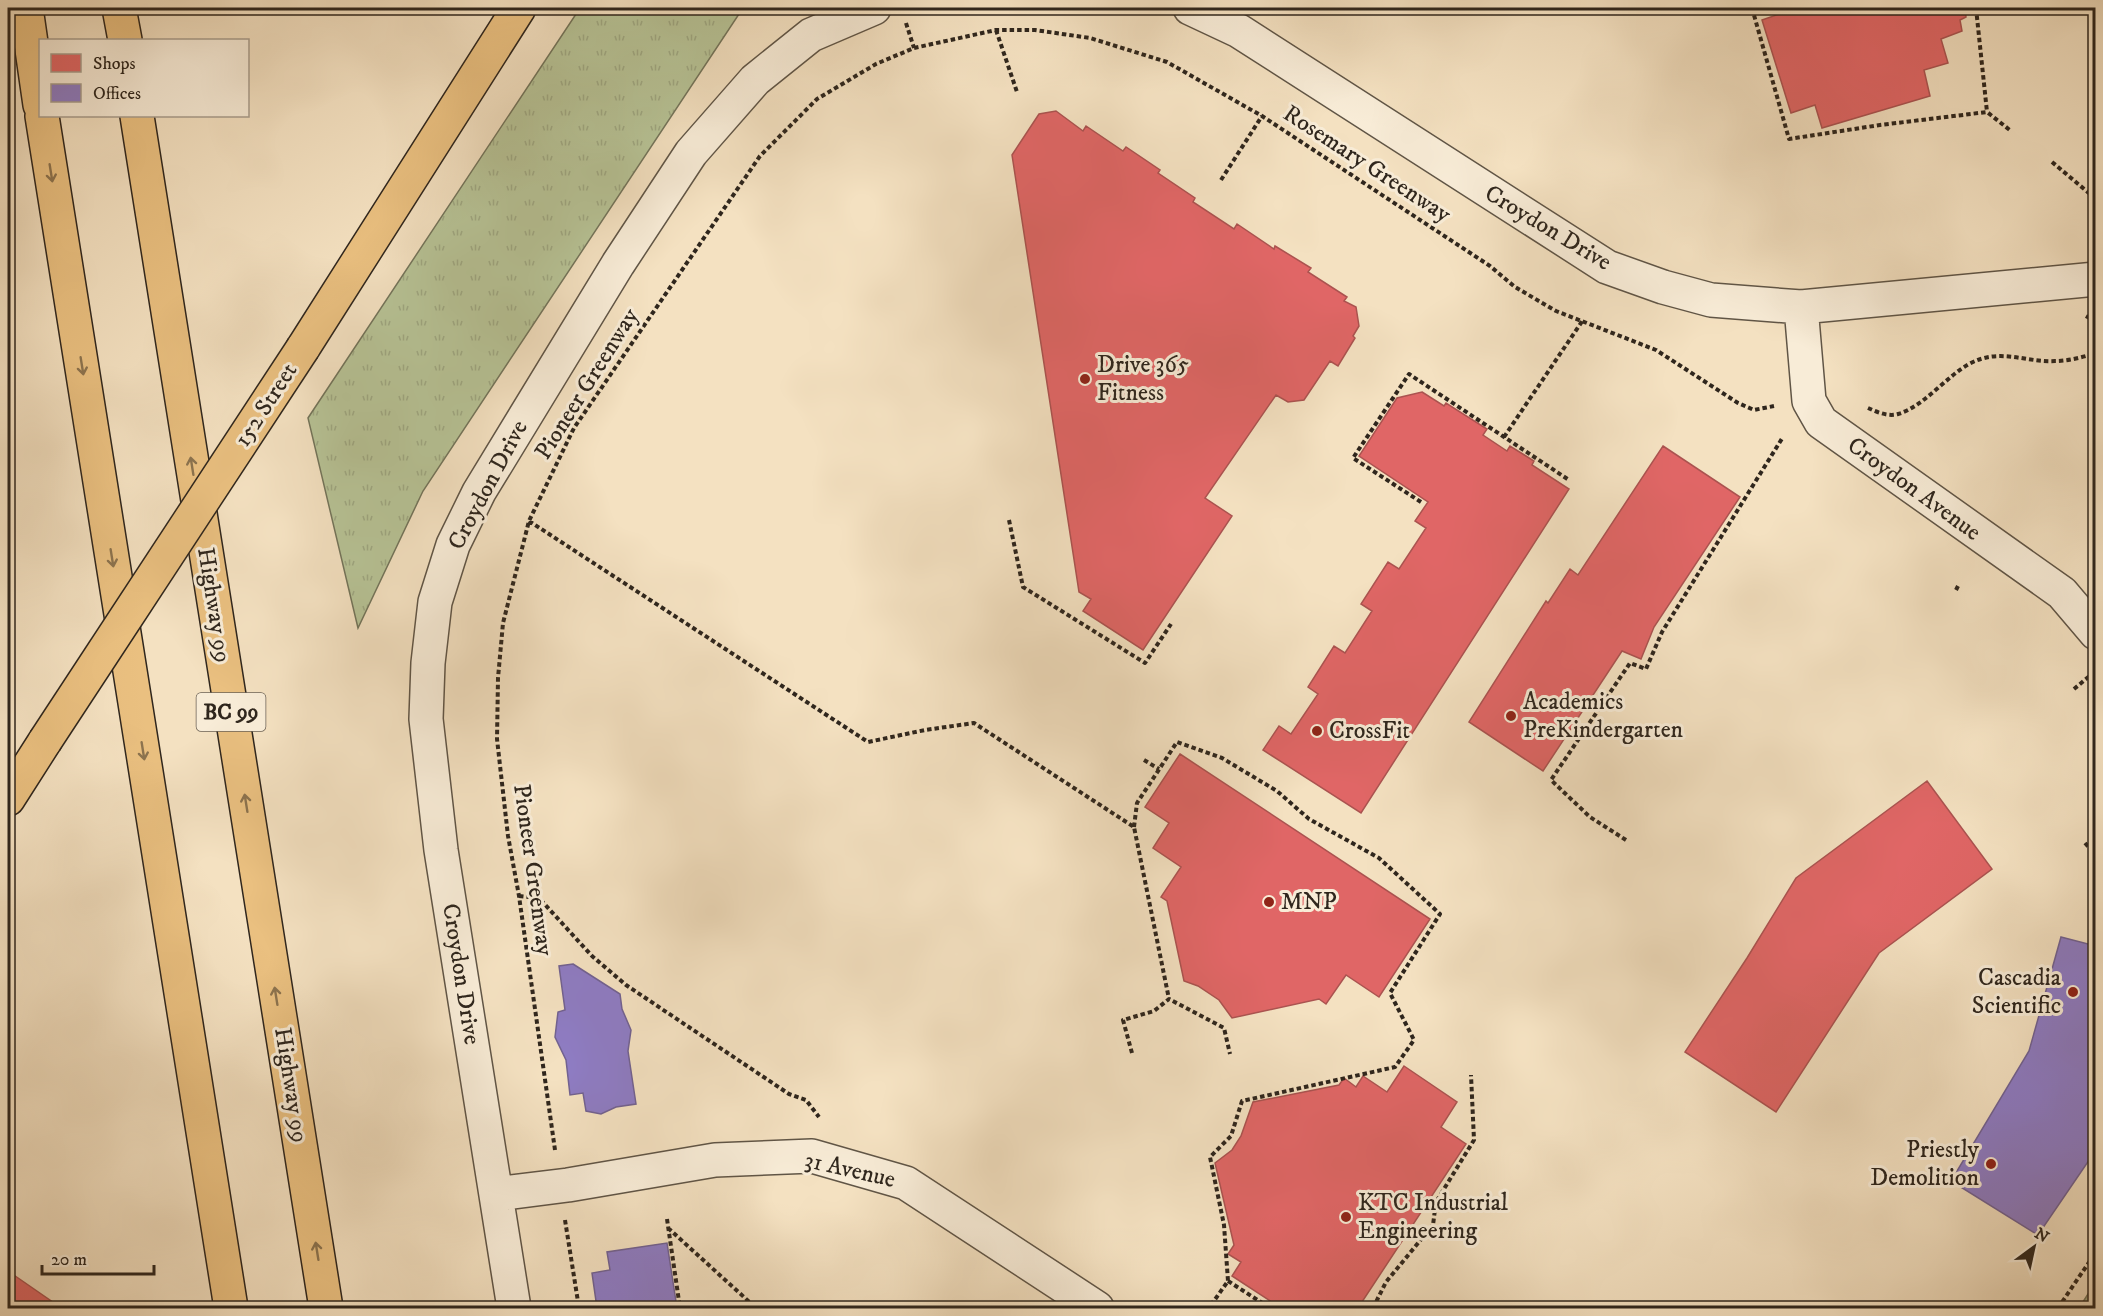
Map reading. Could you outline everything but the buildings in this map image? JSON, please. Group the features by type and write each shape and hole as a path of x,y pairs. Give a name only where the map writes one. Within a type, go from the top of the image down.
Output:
{"main road":[{"path":"26,8 39,98"},
{"path":"120,8 125,39"},
{"name":"152 Street","path":"8,799 303,348 519,8"},
{"path":"42,117 231,1308"},
{"name":"Highway 99","path":"137,117 326,1308"}],"street":[{"name":"Croydon Drive","path":"514,1308 441,850 426,719 428,663 435,602 453,545 479,492 691,153 755,80 811,35 874,8"},
{"name":"Croydon Drive","path":"1190,8 1239,31 1607,267 1663,287 1711,300 1801,307 2096,279"},
{"name":"Croydon Avenue","path":"1801,307 1809,401 1821,422 2062,593 2096,633"},
{"name":"31 Avenue","path":"496,1194 568,1185 715,1160 812,1156 906,1184 1097,1308"}],"path":[{"path":"1752,8 1789,139 1987,112 2011,131"},
{"path":"1976,8 1987,112"},
{"path":"996,30 1017,92"},
{"name":"Rosemary Greenway","path":"914,48 996,30 1035,30 1090,38 1167,62 1262,116 1490,266 1515,287 1556,311 1656,350 1738,403 1754,410 1774,406"},
{"path":"911,38 914,48"},
{"name":"Pioneer Greenway","path":"554,1141 508,836 497,739 498,678 503,623 529,520 574,428 760,156 817,99 876,64 914,48"},
{"path":"1221,180 1262,116"},
{"path":"2052,162 2096,199"},
{"path":"1504,437 1582,320"},
{"path":"1861,405 1880,414 1898,415 1924,399 1970,363 1995,356 2018,356 2054,362 2096,353"},
{"path":"1421,502 1353,458 1409,374 1569,480"},
{"path":"1626,840 1590,817 1551,780 1630,663 1646,669 1662,632 1784,437"},
{"path":"529,520 868,742 974,723 1134,827"},
{"path":"1009,520 1023,587 1145,663 1171,624"},
{"path":"2074,689 2091,674"},
{"path":"1169,999 1134,827 1137,803 1177,742 1222,758 1277,791 1309,819 1379,858 1440,914 1390,993 1414,1040 1395,1067 1242,1101 1231,1136 1210,1157 1224,1225 1228,1281 1209,1308"},
{"path":"1144,760 1159,770"},
{"path":"2085,843 2096,855"},
{"path":"519,897 539,898 592,956 626,985 789,1094 806,1100 819,1117"},
{"path":"1132,1053 1123,1020 1154,1011 1169,999"},
{"path":"1169,999 1224,1028 1230,1054"},
{"path":"1373,1308 1386,1282 1433,1225 1436,1202 1474,1140 1471,1075"},
{"path":"667,1219 680,1308"},
{"path":"668,1228 756,1308"},
{"path":"567,1234 579,1308"},
{"path":"2058,1308 2096,1252"},
{"path":"1228,1281 1270,1308"}],"green space":[{"path":"580,8 743,8 423,491 358,628 308,418"},
{"path":"2095,1283 2095,1308 2087,1308 2081,1305"}],"place":[{"name":"Drive 365 Fitness","path":"1085,379"},
{"name":"Academics PreKindergarten","path":"1511,716"},
{"name":"CrossFit","path":"1317,731"},
{"name":"MNP","path":"1269,902"},
{"name":"Cascadia Scientific","path":"2073,992"},
{"name":"Priestly Demolition","path":"1991,1164"},
{"name":"KTC Industrial Engineering","path":"1346,1217"}]}
